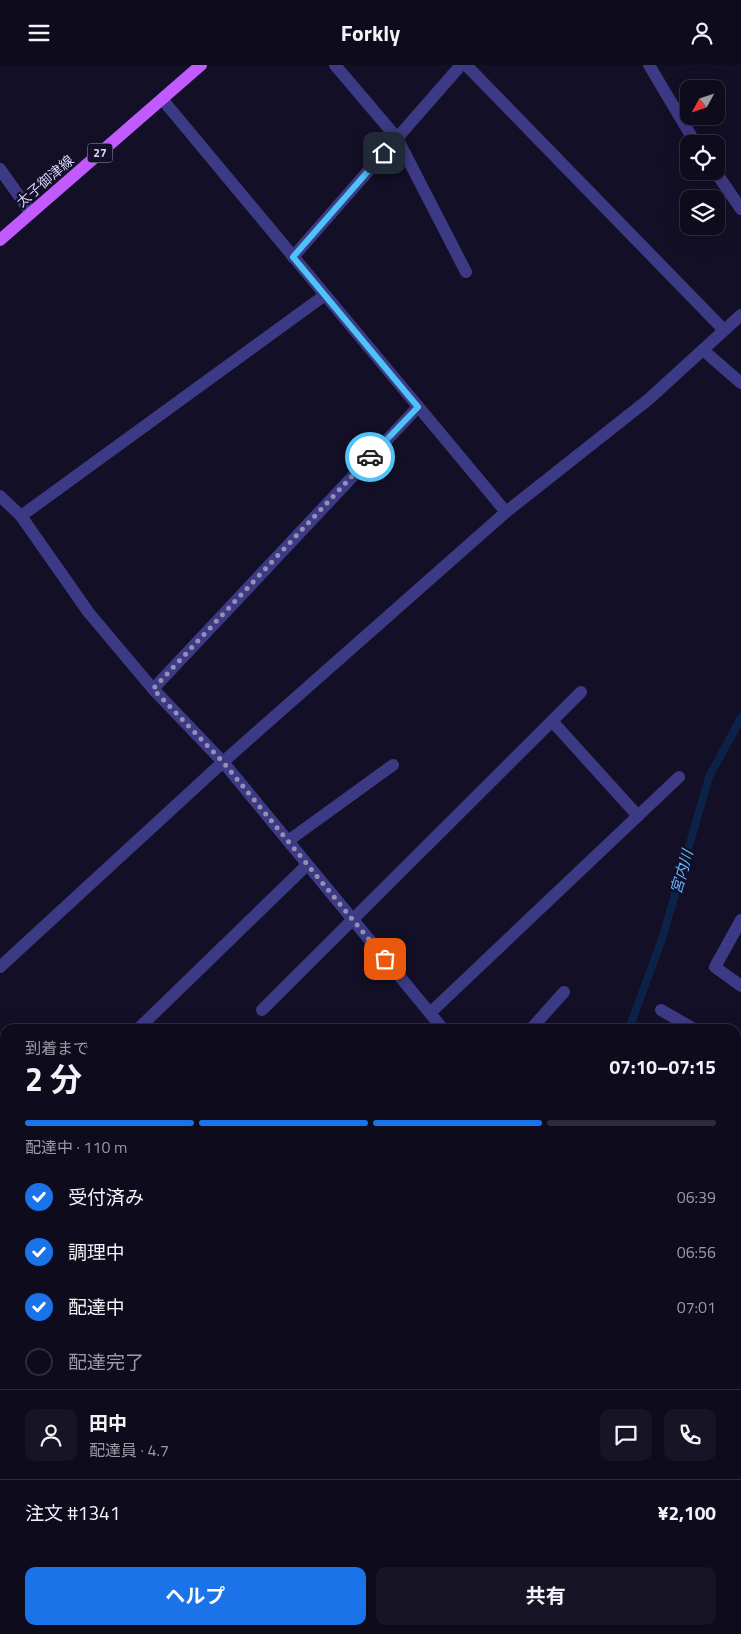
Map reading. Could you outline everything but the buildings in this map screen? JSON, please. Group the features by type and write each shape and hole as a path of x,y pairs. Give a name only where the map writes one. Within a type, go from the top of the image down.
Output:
{"main road":[{"name":"太子御津線","path":"0,240 201,65"}],"street":[{"path":"335,65 397,138 466,272"},
{"path":"293,257 461,65"},
{"path":"466,65 724,330"},
{"path":"649,65 691,135"},
{"path":"162,99 506,512"},
{"path":"0,169 31,213"},
{"path":"721,180 741,209"},
{"path":"21,516 324,295"},
{"path":"0,967 223,762 506,512 649,399 741,315"},
{"path":"703,350 741,383"},
{"path":"153,689 418,407"},
{"path":"0,496 21,516 89,613 153,689 223,762 439,1024"},
{"path":"262,1011 581,692"},
{"path":"552,721 638,815"},
{"path":"288,841 393,765"},
{"path":"430,1013 679,777"},
{"path":"143,1024 307,865"},
{"path":"741,920 715,967 741,986"},
{"path":"535,1024 564,992"},
{"path":"661,1009 686,1024"}],"waterway":[{"name":"宮内川","path":"631,1024 663,936 709,777 741,718"}],"way so far":[{"path":"370,457 153,689 223,762 385,959"}],"route":[{"path":"370,457 418,407 293,257 384,153"}]}
